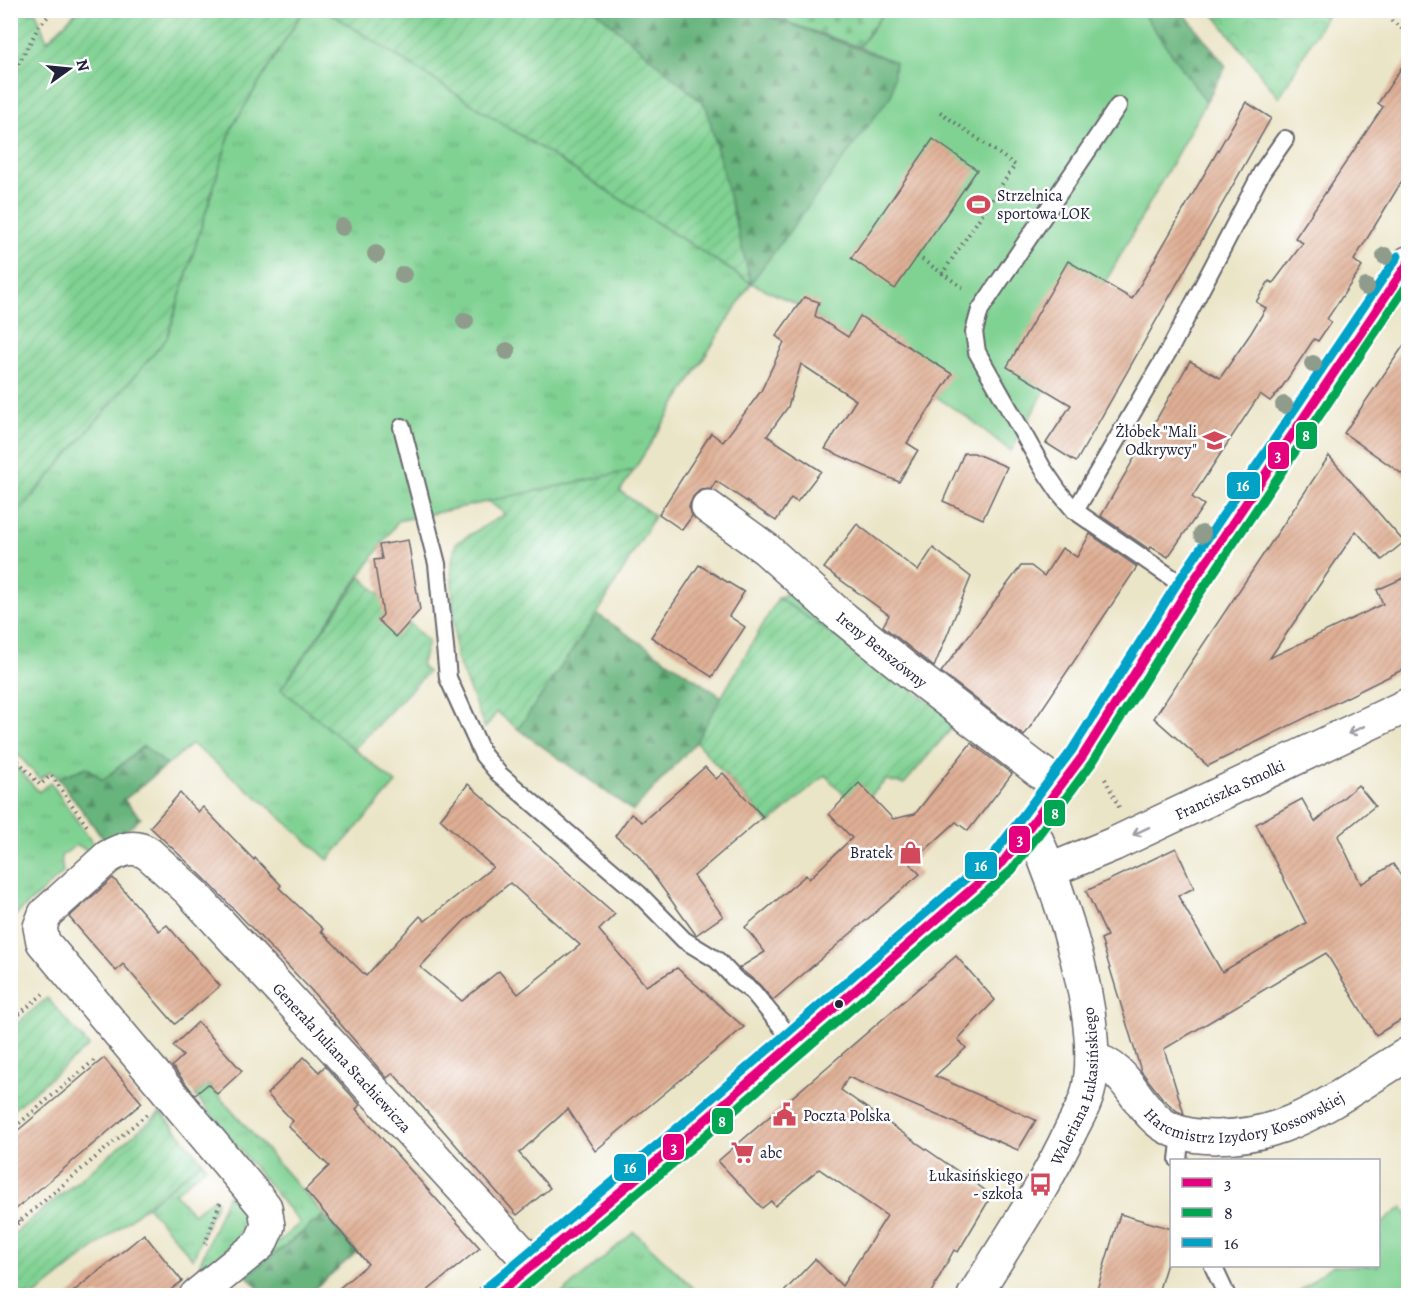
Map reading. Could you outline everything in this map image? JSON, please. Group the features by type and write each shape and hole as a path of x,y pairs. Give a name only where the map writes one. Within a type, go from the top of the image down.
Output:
{"street":[{"path":"495,1296 992,873 1031,827 1112,712 1188,589 1408,264"},
{"name":"Ireny Benszówny","path":"708,507 766,549 837,613 897,662 1060,787"},
{"name":"Franciszka Smolki","path":"1051,870 1114,844 1408,705"},
{"name":"Waleriana Łukasińskiego","path":"974,1296 1062,1150 1088,1093 1092,1059 1091,1025 1051,870 1031,827"},
{"name":"Generała Juliana Stachiewicza","path":"196,1296 260,1244 268,1226 266,1207 49,950 40,934 45,914 108,857 133,848 142,849 149,854 190,891 532,1264"},
{"name":"Harcmistrz Izydory Kossowskiej","path":"1092,1059 1107,1062 1116,1070 1180,1147 1210,1137 1279,1127 1303,1116 1408,1054"}],"lane":[{"path":"1118,106 986,302 974,332 977,352 1042,467 1075,511 1188,589"},
{"path":"1075,511 1172,345 1262,172 1285,139"},
{"path":"402,427 437,564 448,678 483,755 498,774 639,894 684,940 717,960 735,980 753,992 794,1042"},
{"path":"1214,1267 1227,1296"}],"path":[{"path":"10,80 39,26 54,10"},
{"path":"1386,10 1389,20 1408,33"},
{"path":"940,112 1015,165 942,274"},
{"path":"917,256 986,302"},
{"path":"10,752 40,785 51,775 95,838"},
{"path":"1105,779 1123,816"},
{"path":"10,1022 38,998"},
{"path":"10,1131 103,1053"},
{"path":"10,1234 19,1222 151,1110"},
{"path":"204,1245 224,1193"},
{"path":"10,1212 19,1222"}],"green space":[{"path":"77,11 303,11 232,127 167,338 11,521 11,12 36,12 47,41"},
{"path":"303,11 327,11 751,283 634,470 398,521 281,689 396,783 328,860 267,805 192,744 167,765 143,746 103,780 87,767 58,778 51,771 40,779 11,747 11,521 167,338 232,127"},
{"path":"327,11 596,11 706,106 751,283"},
{"path":"596,11 755,11 895,62 892,94 751,283 706,106"},
{"path":"755,11 885,11 859,47"},
{"name":"Strzelnica sportowa LOK","path":"885,11 1141,11 1206,102 1011,451 971,420 798,305 751,283 892,94 895,62 859,47"},
{"path":"1141,11 1182,11 1226,66 1206,102"},
{"path":"1317,11 1326,16 1279,98 1212,12"},
{"path":"634,470 620,491 655,516 597,614 518,729 497,712 485,728 456,657 451,567 456,543 505,514 488,501"},
{"path":"361,577 428,641 421,666 428,672 354,749 281,689"},
{"path":"790,592 866,656 778,598"},
{"path":"778,598 866,656 957,722 904,784 886,780 858,809 825,775 769,824 696,742"},
{"path":"597,614 722,697 696,742 633,811 518,729"},
{"path":"144,746 167,765 124,800 141,818 108,845 58,778 87,767 103,780"},
{"path":"10,760 39,792 50,782 96,848 91,852 77,845 61,856 63,873 11,919"},
{"path":"47,998 89,1046 11,1111 11,1029"},
{"path":"208,1084 324,1215 247,1276 244,1271 300,1223 195,1095"},
{"path":"161,1112 202,1161 36,1295 11,1295 11,1244 15,1233"},
{"path":"202,1161 206,1167 175,1193 193,1214 214,1198 217,1201 193,1259 147,1206"},
{"path":"228,1194 244,1213 240,1232 224,1252 201,1270 199,1266"},
{"path":"1402,1207 1408,1216 1408,1295 1294,1295 1330,1267 1380,1267 1380,1225"},
{"path":"324,1215 357,1252 307,1295 264,1295 247,1276"},
{"path":"634,1232 701,1295 560,1295"}],"building":[{"path":"1408,58 1408,171 1354,260 1362,267 1327,319 1331,322 1318,341 1314,339 1280,390 1270,401 1260,394 1192,497 1204,505 1168,557 1151,547 1149,549 1101,516 1190,361 1220,378 1251,333 1266,308 1256,302 1269,281 1273,283 1303,243 1295,238 1383,107 1378,103"},
{"path":"1246,102 1271,118 1076,462 1046,443 1071,405 1007,367 1068,261 1132,299"},
{"path":"933,139 977,170 895,289 851,258"},
{"path":"804,297 819,302 815,316 848,337 860,316 952,374 907,443 918,450 899,482 825,449 856,400 801,364 788,407 767,436 821,471 797,502 791,498 776,521 716,481 711,489 700,490 693,497 689,506 692,516 682,530 659,514 711,433 723,442 761,391 784,342 776,336"},
{"path":"1408,339 1408,478 1344,433"},
{"path":"964,453 974,453 1007,467 983,519 943,501"},
{"path":"1329,456 1404,542 1382,560 1356,531 1270,658 1383,604 1377,590 1408,576 1408,667 1208,766 1154,718"},
{"path":"857,524 918,571 933,548 971,577 934,667 883,626 889,615 824,568"},
{"path":"1090,534 1137,567 1024,736 941,672 1021,566 1031,566 1044,576 1062,548 1077,557"},
{"path":"408,540 420,610 396,637 378,620 383,615 374,560 382,559 379,545"},
{"path":"699,565 744,592 729,616 745,627 712,677 651,637"},
{"path":"971,743 1012,774 968,831 956,822 910,864 920,874 773,1000 759,984 739,968 765,952 745,927 806,875 809,879 852,838 829,814 859,783 893,819 915,814"},
{"path":"705,767 716,779 723,773 763,817 694,876 723,916 696,935 638,854 615,836 631,814 642,822"},
{"path":"468,784 615,914 599,930 646,986 677,968 744,1027 595,1151 568,1109 519,1153 550,1188 517,1215 393,1073 387,1078 311,990 204,878 150,827 180,793 198,812 203,807 254,860 255,858 281,885 279,888 323,929 321,931 366,976 420,916 425,921 493,867 440,819","holes":["510,883 580,945 518,994 499,971 462,1001 420,967 464,921"]},
{"path":"1358,785 1375,806 1338,836 1361,884 1393,864 1408,886 1408,1016 1376,1035 1326,953 1164,1049 1184,1114 1177,1111 1163,1099 1141,1071 1101,939 1107,936 1086,891 1176,848 1194,888 1178,896 1222,972 1306,923 1256,824 1302,799 1315,822"},
{"path":"113,878 159,931 167,925 220,986 175,1024 123,964 116,971 69,917"},
{"path":"956,956 995,1000 958,1039 966,1048 935,1076 1036,1120 1018,1150 848,1077 841,1090 992,1195 958,1252 954,1250 929,1296 780,1296 815,1259 842,1286 887,1216 819,1169 775,1206 771,1201 762,1208 718,1161"},
{"path":"198,1022 242,1071 217,1094 208,1084 195,1095 172,1066 183,1056 173,1046"},
{"path":"304,1057 319,1072 325,1066 360,1105 356,1109 480,1248 421,1296 330,1296 368,1264 305,1190 329,1166 288,1126 293,1121 267,1094"},
{"path":"104,1058 142,1103 10,1214 10,1137"},
{"path":"1120,1214 1170,1228 1170,1254 1157,1296 1095,1296"},
{"path":"144,1234 182,1281 163,1296 68,1296"}],"transit line":[{"name":"16","path":"487,1287 681,1125 994,854 1072,750 1178,582 1398,256"},
{"name":"3","path":"496,1296 689,1134 1003,862 1082,757 1188,589 1408,263"},
{"name":"8","path":"514,1296 697,1143 1012,870 1092,763 1198,596 1408,284"}],"place":[{"name":"Strzelnica sportowa LOK","path":"979,204"},
{"name":"Żłobek \"Mali Odkrywcy\"","path":"1215,440"},
{"name":"Bratek","path":"911,852"},
{"name":"Poczta Polska","path":"785,1115"},
{"name":"abc","path":"742,1152"},
{"name":"Łukasińskiego - szkoła","path":"1041,1184"}]}
